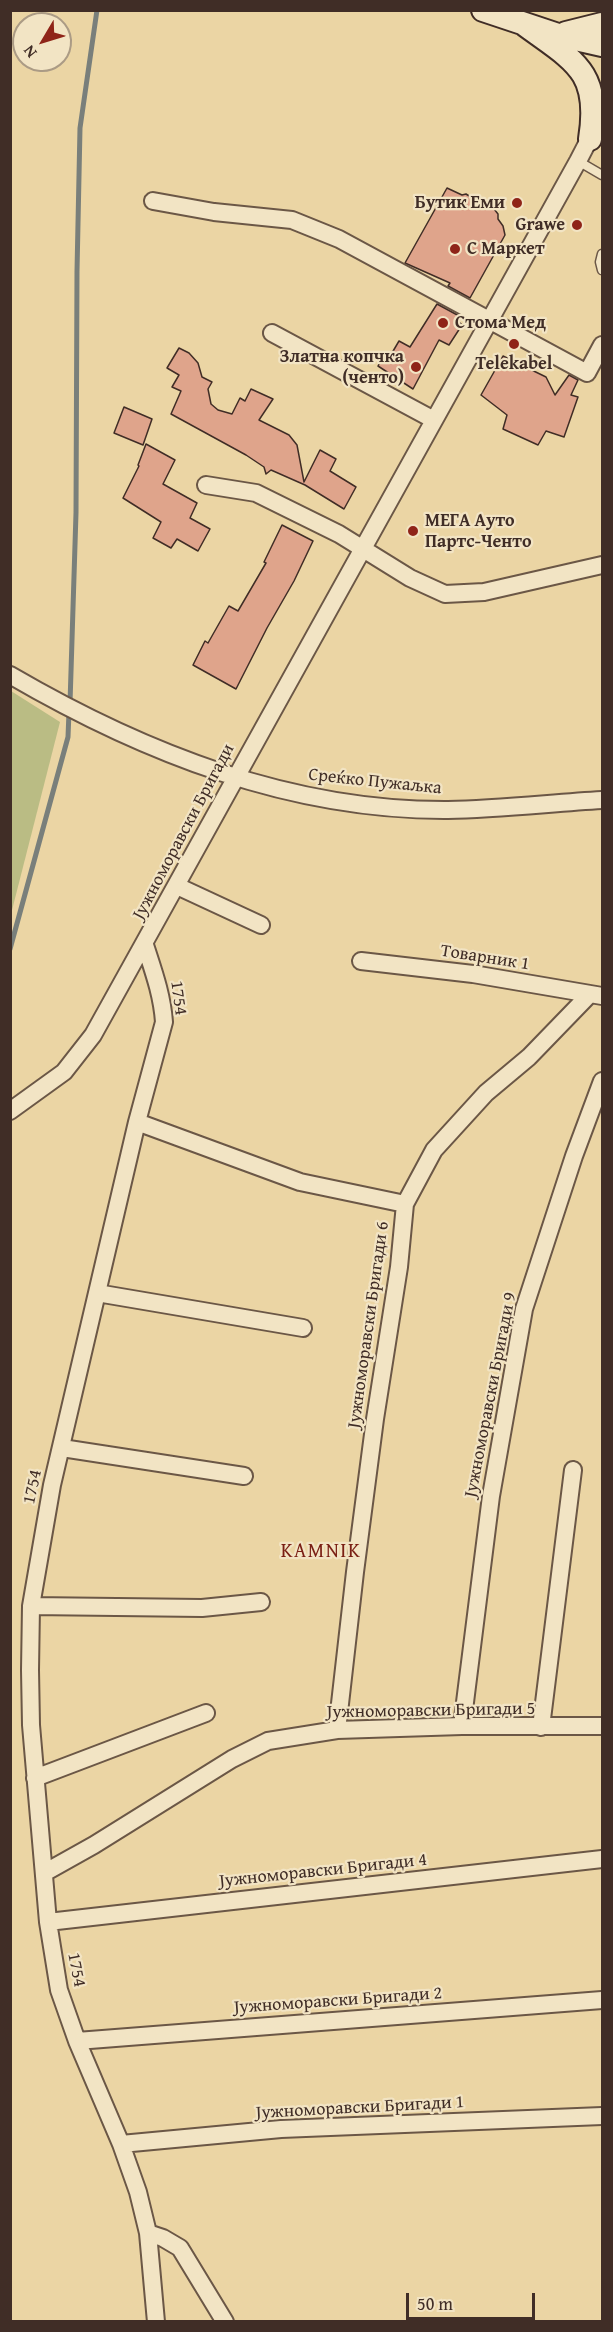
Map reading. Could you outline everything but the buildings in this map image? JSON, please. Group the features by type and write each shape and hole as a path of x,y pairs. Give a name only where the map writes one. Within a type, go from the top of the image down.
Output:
{"main road":[{"path":"483,10 558,35 603,45"},
{"path":"558,35 603,24"},
{"path":"525,25 574,60 588,82 596,133"}],"street":[{"name":"Јужноморавски Бригади","path":"10,1111 64,1072 93,1035 145,945 235,777 489,320 596,133 603,113"},
{"path":"153,201 214,212 292,220 339,239 586,373 603,345"},
{"path":"272,333 434,420"},
{"path":"206,485 256,493 339,534 410,578 445,594 484,592 603,565"},
{"name":"Среќко Пужаљка","path":"10,675 59,704 117,732 235,777 292,794 361,804 448,810 603,800"},
{"path":"177,886 261,925"},
{"name":"1754","path":"145,945 157,981 164,1022 137,1122 50,1496 31,1606 31,1725 48,1922 59,1990 77,2041 121,2144 138,2192 148,2233 156,2322"},
{"name":"Товарник 1","path":"361,961 473,974 596,996"},
{"name":"Јужноморавски Бригади 6","path":"336,1730 375,1419 399,1268 405,1204 434,1150 486,1094 596,996"},
{"name":"Јужноморавски Бригади 9","path":"462,1726 491,1496 524,1309 574,1156 603,1081"},
{"path":"137,1122 300,1182 405,1204"},
{"path":"97,1293 303,1328"},
{"path":"62,1448 244,1476"},
{"path":"541,1727 573,1470"},
{"path":"31,1606 202,1608 261,1602"},
{"path":"35,1778 206,1713"},
{"name":"Јужноморавски Бригади 5","path":"44,1873 94,1845 232,1758 268,1742 336,1730 462,1726 603,1726"},
{"name":"Јужноморавски Бригади 4","path":"48,1922 603,1859"},
{"name":"Јужноморавски Бригади 2","path":"77,2041 603,2000"},
{"name":"Јужноморавски Бригади 1","path":"121,2144 281,2129 603,2116"},
{"path":"148,2233 163,2238 180,2248 225,2322"}],"lane":[{"path":"578,162 603,175"},
{"path":"603,254 600,262 603,270"}],"green space":[{"path":"11,691 60,722 11,914"}],"waterway":[{"path":"70,703 76,513 80,128 97,10"},
{"path":"10,949 68,737 69,712"}],"place":[{"name":"Бутик Еми","path":"517,203"},
{"name":"Grawe","path":"577,225"},
{"name":"С Маркет","path":"455,249"},
{"name":"Стома Мед","path":"443,323"},
{"name":"Telekabel","path":"514,344"},
{"name":"Златна копчка (ченто)","path":"416,367"},
{"name":"МЕГА Ауто Партс-Ченто","path":"413,531"}],"district":[{"name":"KAMNIK","path":"321,1552"}]}
